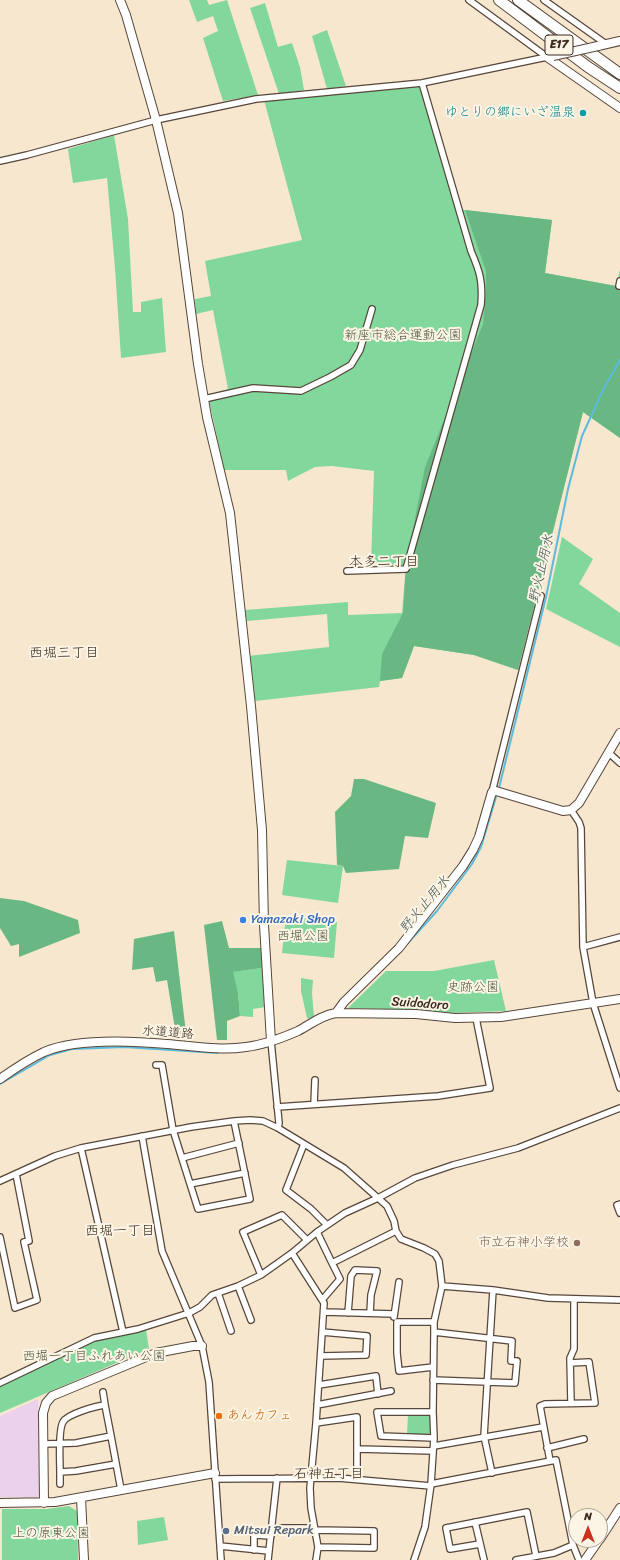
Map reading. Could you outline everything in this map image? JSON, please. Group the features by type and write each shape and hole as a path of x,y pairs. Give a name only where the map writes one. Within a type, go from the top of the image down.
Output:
{"highway":[{"name":"E17","path":"499,0 588,67 620,88"},
{"name":"E17","path":"518,0 620,74"}],"street":[{"path":"120,0 126,14 156,120 178,213 204,399 230,513 251,706 262,830 264,925 279,1123 278,1128"},
{"path":"469,0 620,108"},
{"path":"544,0 602,45"},
{"path":"0,161 156,120 256,99 422,83 620,41"},
{"path":"347,571 406,569 482,305 483,288 479,270 471,251 422,83"},
{"path":"204,399 253,388 301,391 330,377 351,365 360,350 372,309"},
{"path":"336,1013 344,1002 399,948 463,866 473,850 479,837 492,792 541,596"},
{"path":"492,792 567,812 579,803 620,733"},
{"path":"609,753 620,763"},
{"path":"571,810 581,828 583,947 593,1003 620,1088"},
{"path":"583,947 620,937"},
{"name":"Suidodoro","path":"336,1013 401,1013 444,1018 502,1017 620,999"},
{"name":"水道道路","path":"0,1079 44,1052 73,1045 104,1042 145,1042 191,1046 247,1047 272,1041 298,1031 325,1016 336,1013"},
{"path":"277,1107 438,1096 490,1088 476,1018"},
{"path":"156,1065 162,1065 173,1130 198,1209 250,1198 234,1121"},
{"path":"314,1104 315,1080"},
{"path":"0,1383 94,1338 138,1329 189,1313 200,1307 212,1296 261,1275 292,1253 317,1232 345,1213 378,1198 415,1178 453,1165 518,1148 620,1108"},
{"path":"0,1181 55,1156 81,1148 173,1130 250,1120 263,1121 278,1128 344,1168 387,1206 394,1221 396,1231 401,1239 435,1254 441,1267 442,1286 434,1322 434,1448 431,1485 425,1527 414,1560"},
{"path":"142,1136 162,1251 202,1346 209,1382 221,1560"},
{"path":"182,1158 239,1143"},
{"path":"304,1144 286,1190 311,1209 327,1225"},
{"path":"81,1148 123,1332"},
{"path":"190,1184 245,1173"},
{"path":"0,1237 15,1308 37,1300 24,1242 29,1241 16,1174"},
{"path":"620,1204 617,1205 620,1213"},
{"path":"261,1275 243,1232 282,1215 307,1240"},
{"path":"332,1263 396,1231"},
{"path":"317,1232 340,1280 322,1300"},
{"path":"292,1253 322,1300 324,1312 316,1423 310,1477 311,1506 318,1547 316,1560"},
{"path":"348,1313 351,1276 355,1270 377,1271 371,1295 370,1314"},
{"path":"399,1282 394,1314 397,1322 397,1353 399,1371 433,1367"},
{"path":"238,1286 251,1320"},
{"path":"442,1286 574,1299 620,1300"},
{"path":"492,1473 484,1436 493,1290"},
{"path":"218,1293 231,1331"},
{"path":"571,1403 570,1358 574,1348 574,1299"},
{"path":"324,1312 394,1314"},
{"path":"397,1322 434,1322"},
{"path":"321,1356 366,1355 367,1336 322,1332"},
{"path":"433,1380 515,1383 517,1361 510,1361 512,1341 434,1332"},
{"path":"44,1503 43,1413 46,1404 52,1396 156,1354 193,1346 202,1346"},
{"path":"550,1461 540,1406 545,1404 595,1403 589,1362 570,1363"},
{"path":"319,1385 376,1376 378,1394"},
{"path":"317,1405 391,1391"},
{"path":"103,1392 120,1490"},
{"path":"60,1484 61,1427 65,1419 95,1407 105,1405"},
{"path":"433,1412 377,1412 382,1436 434,1438"},
{"path":"316,1423 357,1417 357,1479"},
{"path":"358,1449 434,1448 484,1436 543,1427"},
{"path":"44,1444 76,1443 110,1436"},
{"path":"547,1448 584,1439"},
{"path":"0,1503 44,1503 215,1476 277,1478 310,1477 431,1485 556,1460 568,1520"},
{"path":"60,1472 76,1471 116,1464"},
{"path":"268,1560 277,1478"},
{"path":"81,1498 84,1560"},
{"path":"608,1527 620,1508"},
{"path":"480,1544 450,1549 446,1528 527,1512 536,1556"},
{"path":"475,1522 484,1560"},
{"path":"272,1528 374,1530 374,1548 318,1547"},
{"path":"254,1550 254,1535 271,1536"},
{"path":"220,1546 269,1551"},
{"path":"516,1560 554,1552 568,1547"},
{"path":"574,1548 579,1560"},
{"path":"585,1560 594,1548"}],"shaded area":[{"path":"38,1399 39,1495 37,1498 0,1497 0,1416"}],"green space":[{"path":"189,0 207,0 209,5 227,0 258,95 223,101 203,38 218,31 213,16 197,22"},
{"path":"265,3 278,47 292,43 300,67 304,90 279,94 250,8"},
{"path":"327,30 346,86 327,89 312,36"},
{"name":"新座市総合運動公園","path":"421,84 456,209 552,220 545,273 616,286 620,270 620,438 583,412 518,670 474,655 414,646 402,678 380,681 379,687 255,701 248,656 329,647 327,614 247,621 245,610 348,602 348,615 402,613 406,565 371,564 374,471 332,466 315,467 288,481 286,470 224,470 208,395 228,389 213,310 196,314 195,299 211,296 205,261 302,240 264,100"},
{"path":"114,135 128,219 133,312 141,312 141,302 162,298 166,352 121,358 107,178 73,183 68,149"},
{"path":"465,210 552,220 545,273 616,286 620,290 620,438 583,412 518,670 474,655 414,646 402,678 380,681 382,654 403,613 406,564 425,467 483,324 486,293 486,271"},
{"path":"562,537 593,559 579,584 620,613 620,647 546,609"},
{"path":"354,779 364,779 436,803 428,838 405,836 399,869 346,873 343,866 337,865 335,812 351,796"},
{"path":"287,860 343,866 338,903 282,895"},
{"path":"0,898 24,901 78,920 80,933 19,957 19,944 11,946 0,928"},
{"name":"西堀公園","path":"286,916 337,922 334,958 282,953"},
{"path":"222,921 229,948 261,948 262,968 233,972 238,993 240,1016 227,1021 227,1040 217,1040 204,925"},
{"path":"174,931 186,1033 176,1035 167,980 156,982 153,967 132,970 134,939"},
{"name":"史跡公園","path":"494,960 506,1011 452,1013 420,1010 348,1008 386,971 434,971"},
{"path":"262,968 266,1007 253,1009 253,1017 240,1016 238,993 232,972"},
{"path":"301,978 313,980 312,993 314,1017 310,1019 307,1018 301,991"},
{"name":"西堀一丁目ふれあい公園","path":"146,1329 149,1349 0,1413 0,1386 38,1366 94,1340"},
{"path":"432,1414 432,1431 429,1434 407,1434 408,1415"},
{"name":"上の原東公園","path":"69,1506 77,1511 78,1560 2,1560 2,1509 47,1509"},
{"path":"164,1517 168,1540 138,1545 137,1521"}],"waterway":[{"name":"野火止用水","path":"499,788 546,597 568,489 582,436 604,388 620,360"},
{"name":"野火止用水","path":"407,944 437,911 472,864 481,847 496,797"},
{"path":"0,1084 50,1055 72,1049 124,1047 218,1053"}],"place":[{"name":"ゆとりの郷にいざ温泉","path":"583,113"},
{"name":"Yamazaki Shop","path":"243,920"},
{"name":"市立石神小学校","path":"577,1243"},
{"name":"あんカフェ","path":"219,1416"},
{"name":"Mitsui Repark","path":"226,1531"}],"district":[{"name":"本多二丁目","path":"384,562"},
{"name":"西堀三丁目","path":"64,653"},
{"name":"西堀一丁目","path":"120,1231"},
{"name":"石神五丁目","path":"329,1474"}]}
